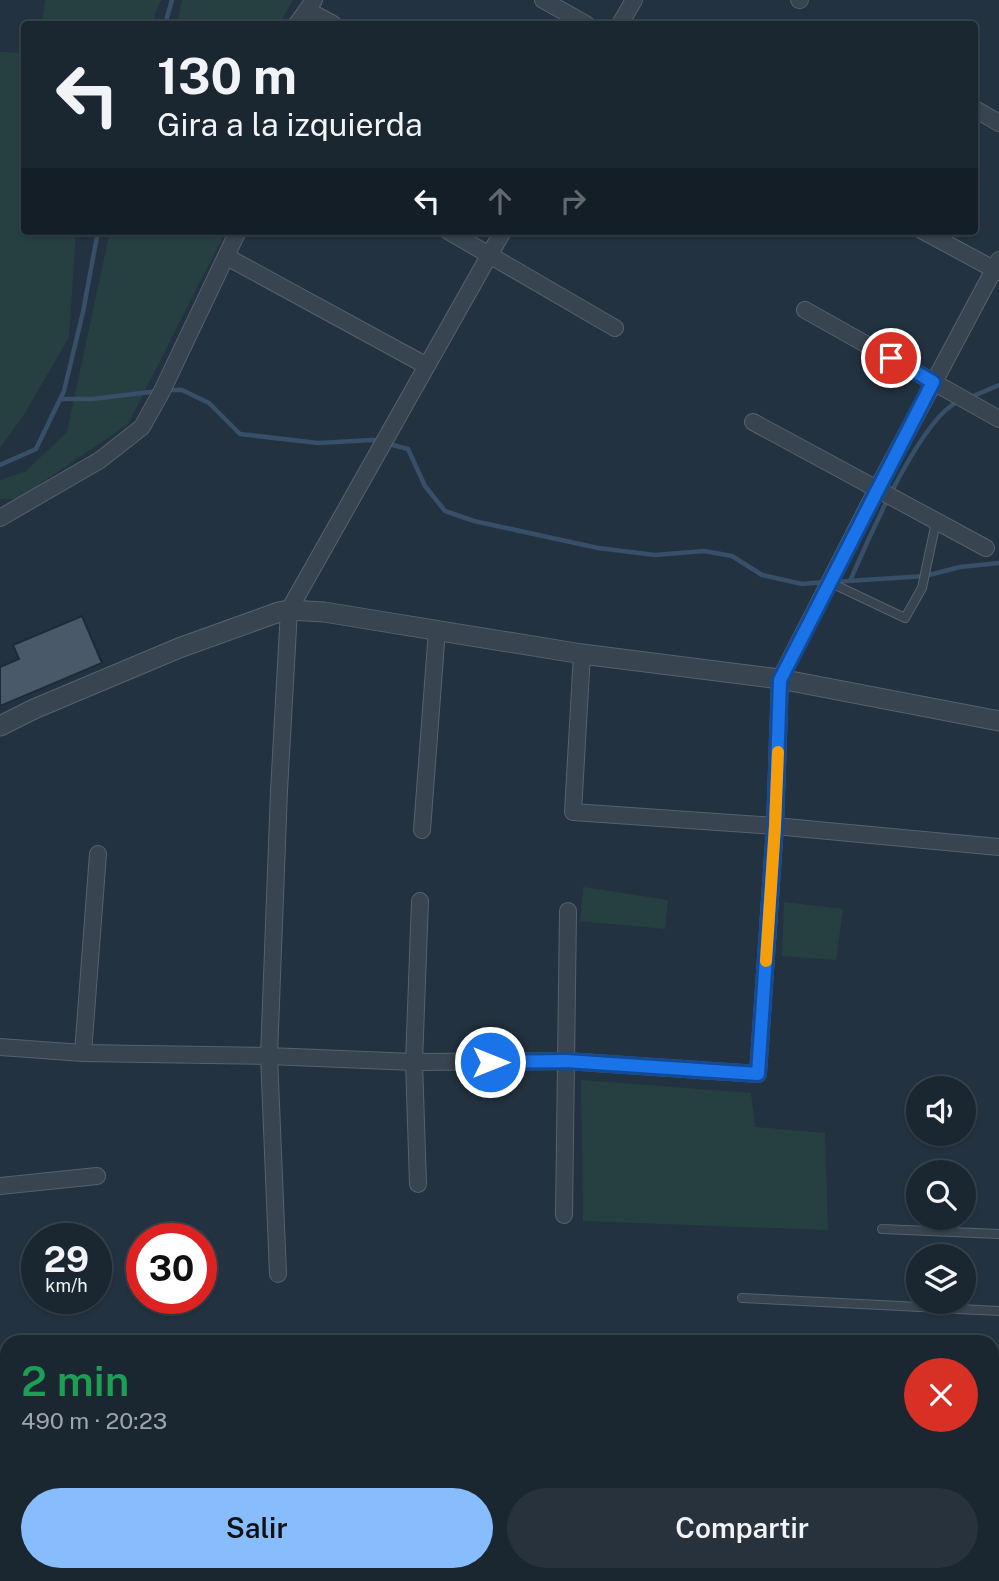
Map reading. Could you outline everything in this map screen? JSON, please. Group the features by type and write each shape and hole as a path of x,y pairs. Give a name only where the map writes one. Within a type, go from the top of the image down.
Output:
{"street":[{"path":"543,0 581,21"},
{"path":"622,21 634,0"},
{"path":"300,21 311,5 330,21"},
{"path":"978,111 999,123"},
{"path":"0,518 100,460 142,427 236,235"},
{"path":"455,235 615,328"},
{"path":"278,1274 269,1056 289,610 501,235"},
{"path":"0,1046 83,1053 414,1062 566,1061 758,1074 775,826 780,680 933,382 997,267 931,235"},
{"path":"227,257 427,366"},
{"path":"805,310 999,419"},
{"path":"754,422 986,548"},
{"path":"0,726 179,648 289,610 324,612 582,654 780,680 999,721"},
{"path":"422,830 437,630"},
{"path":"582,654 573,812 775,826 999,847"},
{"path":"83,1053 98,854"},
{"path":"418,1184 414,1062 420,901"},
{"path":"564,1215 568,911"},
{"path":"0,1186 97,1176"}],"lane":[{"path":"829,582 905,618 922,589 936,521"},
{"path":"882,1229 999,1234"},
{"path":"742,1298 999,1311"}],"green space":[{"path":"45,0 161,0 154,21 42,21"},
{"path":"182,0 293,0 281,21 178,21"},
{"path":"0,52 21,53 21,235 76,235 69,337 25,413 0,448"},
{"path":"109,235 224,235 128,424 18,499 0,499 0,480 25,472 67,432"},
{"path":"583,887 668,900 665,929 580,921"},
{"path":"784,902 843,909 836,960 782,956"},
{"path":"581,1080 751,1093 755,1127 825,1133 828,1230 583,1221"}],"building":[{"path":"82,616 102,663 0,706 0,667 19,659 13,645"}],"waterway":[{"path":"166,21 172,0"},
{"path":"0,465 36,449 64,391 83,312 97,235"},
{"path":"971,397 999,385"},
{"path":"168,390 182,390 209,403 240,434 318,443 373,440 380,442"},
{"path":"60,399 92,399 159,391"},
{"path":"850,581 882,511 912,455 944,412 959,401"},
{"path":"389,444 408,449 425,486 445,511 474,521 598,548 655,555 704,551 732,556 762,575 802,584 825,582"},
{"path":"833,582 925,576 960,567 999,563"}],"slow traffic":[{"path":"766,961 778,752"}],"route":[{"path":"490,1062 566,1061 758,1074 775,826 780,680 933,382 891,358"}]}
